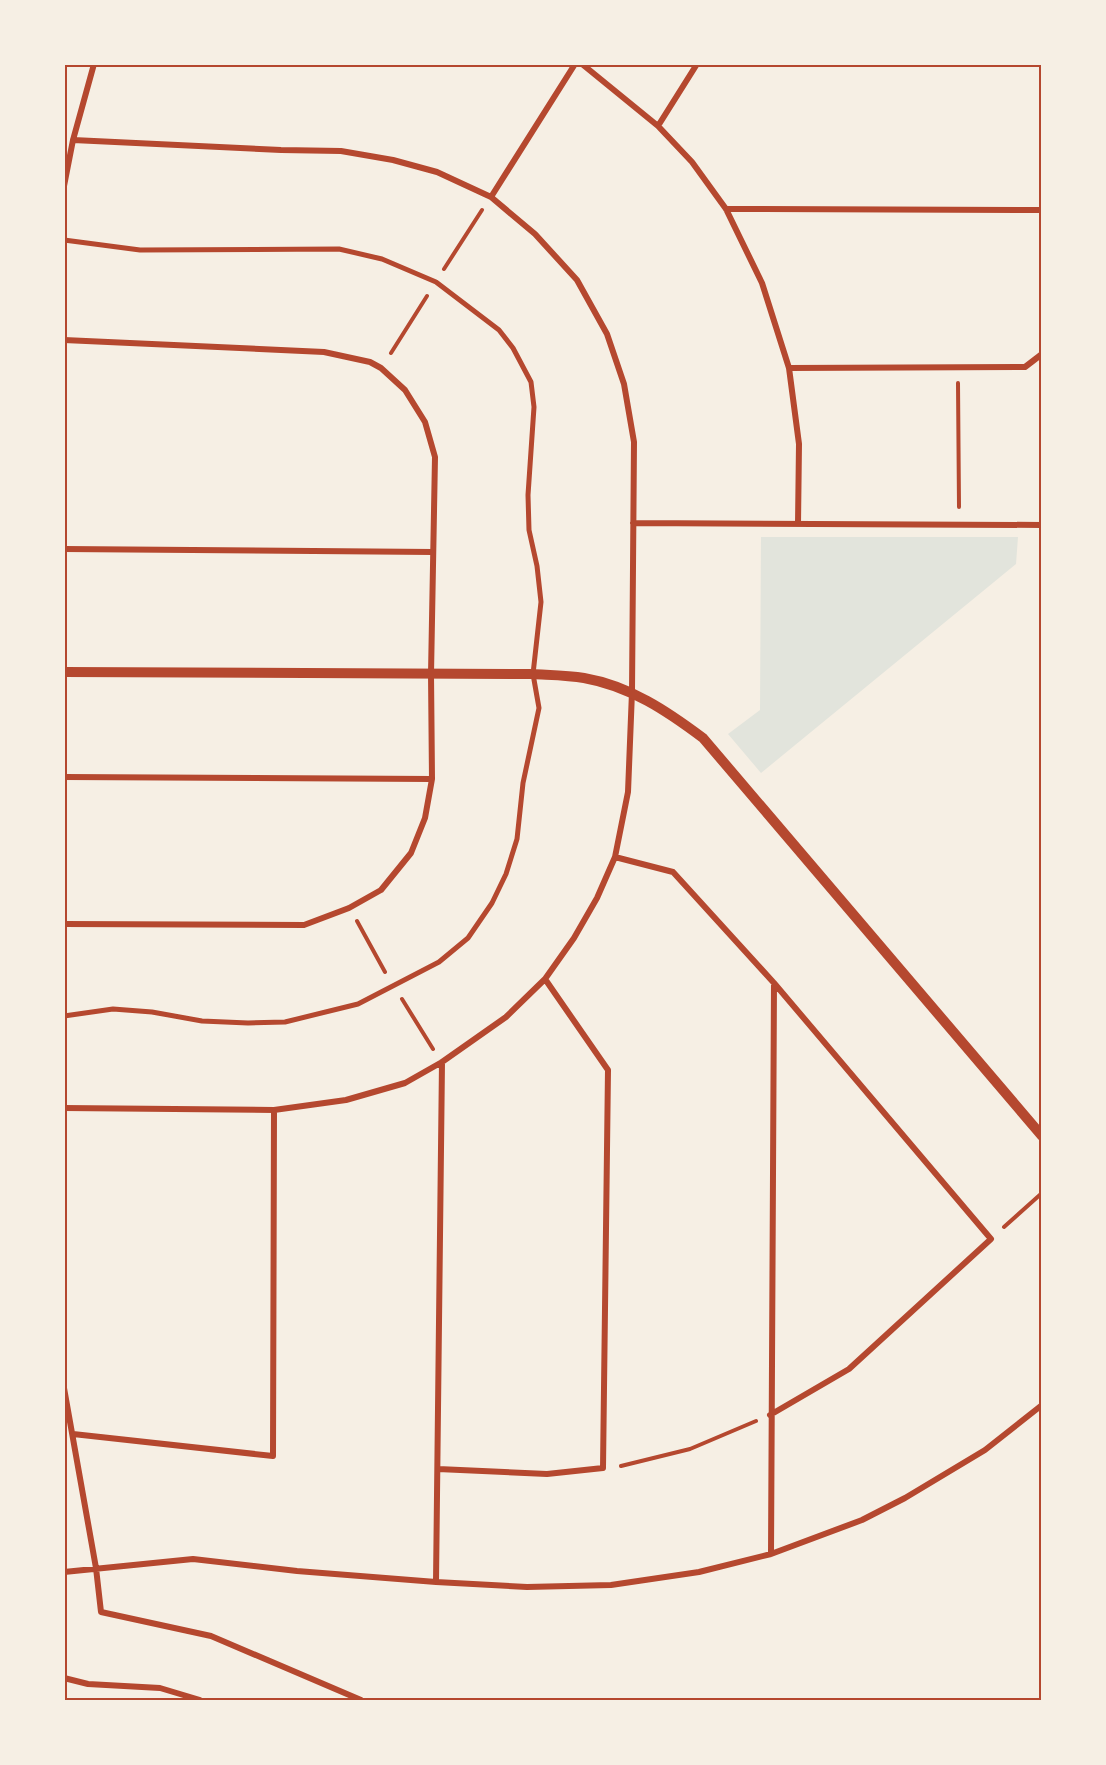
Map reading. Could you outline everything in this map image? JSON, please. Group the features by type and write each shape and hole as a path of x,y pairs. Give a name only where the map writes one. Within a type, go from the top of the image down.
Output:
{"street":[{"path":"64,186 73,140 94,64"},
{"path":"491,197 575,64"},
{"path":"582,64 658,126 692,162 726,209 762,283 789,368 799,444 798,524"},
{"path":"658,126 697,64"},
{"path":"64,1108 274,1110 356,1097 405,1083 442,1062 506,1017 545,980 574,938 597,898 615,857 628,792 632,692 634,442 624,384 607,334 577,280 535,234 491,197 437,172 393,159 341,151 73,140"},
{"path":"726,209 1041,210"},
{"path":"64,240 140,250 339,249 382,259 436,282 499,330 513,348 531,382 534,407 528,495 529,530 537,566 541,602 533,674 538,708 522,783 517,839 506,874 492,903 468,938 440,962 358,1004 285,1022 202,1021 152,1012 113,1009 64,1016"},
{"path":"64,340 324,352 370,362 381,368 405,390 425,422 435,457 431,674 432,779 425,818 411,853 381,890 349,908 304,925 64,924"},
{"path":"789,368 1025,367 1041,354"},
{"path":"633,523 1041,525"},
{"path":"64,549 433,552"},
{"path":"64,672 533,674 584,678 632,692 671,714 703,738 1041,1136"},
{"path":"64,777 432,779"},
{"path":"615,857 674,872 774,983 991,1239 849,1369 770,1415"},
{"path":"438,1469 548,1474 603,1468 608,1070 545,980"},
{"path":"771,1554 774,983"},
{"path":"436,1582 442,1062"},
{"path":"73,1434 273,1456 274,1110"},
{"path":"64,1388 96,1568 101,1612 211,1636 361,1701"},
{"path":"64,1572 193,1559 297,1571 527,1587 611,1585 699,1572 771,1554 862,1520 905,1498 985,1450 1041,1405"},
{"path":"64,1678 87,1684 160,1688 200,1701"}],"path":[{"path":"958,367 959,524"},
{"path":"991,1239 1041,1193"},
{"path":"603,1468 630,1465 690,1449 770,1415"}],"shaded area":[{"path":"761,537 1018,537 1016,564 761,773 728,734 760,710"}]}
